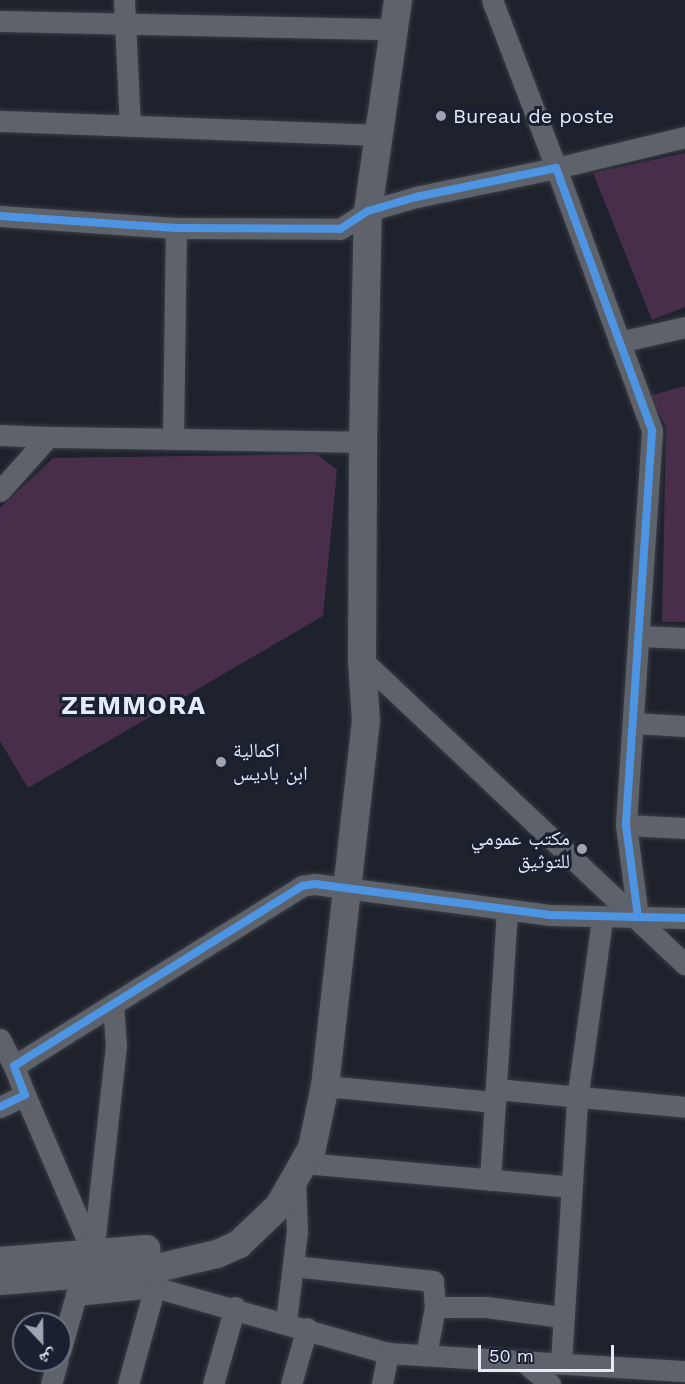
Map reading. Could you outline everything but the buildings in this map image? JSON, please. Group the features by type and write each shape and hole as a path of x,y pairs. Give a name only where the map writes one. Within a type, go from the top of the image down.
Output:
{"main road":[{"path":"0,1281 157,1277 239,1244 279,1206 300,1173 325,1086 340,889 347,719 362,660 363,442 368,211 376,135 398,0"},
{"path":"0,1261 93,1254 193,1242 218,1232 254,1207 280,1176 296,1139 307,1092 340,889"}],"street":[{"path":"124,0 130,126"},
{"path":"492,0 652,431 626,825 638,917"},
{"path":"0,21 393,29"},
{"path":"0,121 376,135"},
{"path":"0,216 176,228 340,229 368,211 685,137"},
{"path":"173,438 176,228"},
{"path":"619,342 685,327"},
{"path":"0,435 363,442"},
{"path":"0,491 48,437"},
{"path":"640,636 685,638"},
{"path":"362,660 638,917 685,964"},
{"path":"633,723 685,726"},
{"path":"626,825 685,828"},
{"path":"14,1066 302,886 315,884 507,911 602,919 685,918"},
{"path":"490,1180 507,911"},
{"path":"561,1363 562,1317 578,1100 602,919"},
{"path":"93,1254 116,1047 113,1004"},
{"path":"0,1039 14,1066 93,1254"},
{"path":"325,1086 685,1107"},
{"path":"0,1107 25,1095"},
{"path":"285,1321 294,1266 300,1173 490,1180 571,1187"},
{"path":"294,1266 433,1281 435,1307 426,1355"},
{"path":"128,1384 157,1277"},
{"path":"71,1312 76,1294 157,1277 235,1307 388,1353 525,1363 561,1363 633,1377 685,1371"},
{"path":"213,1384 235,1307"},
{"path":"435,1307 486,1307 562,1317"},
{"path":"291,1384 307,1328"},
{"path":"385,1382 388,1353"},
{"path":"525,1363 550,1384"}],"shaded area":[{"path":"685,153 685,307 652,320 593,173"},
{"path":"685,386 685,622 662,622 666,427 649,396"},
{"path":"317,454 337,470 323,616 28,788 0,741 0,508 53,458"}],"cycle path":[{"path":"0,216 176,228 340,229 368,211 416,197 556,168 652,431 626,825 638,917 685,918"},
{"path":"0,1107 25,1095 14,1066 302,886 315,884 549,915 638,917"}],"place":[{"name":"Bureau de poste","path":"441,116"},
{"name":"اكمالية ابن باديس","path":"221,762"},
{"name":"مكتب عمومي للتوثيق","path":"582,849"}],"district":[{"name":"ZEMMORA","path":"134,706"}]}
